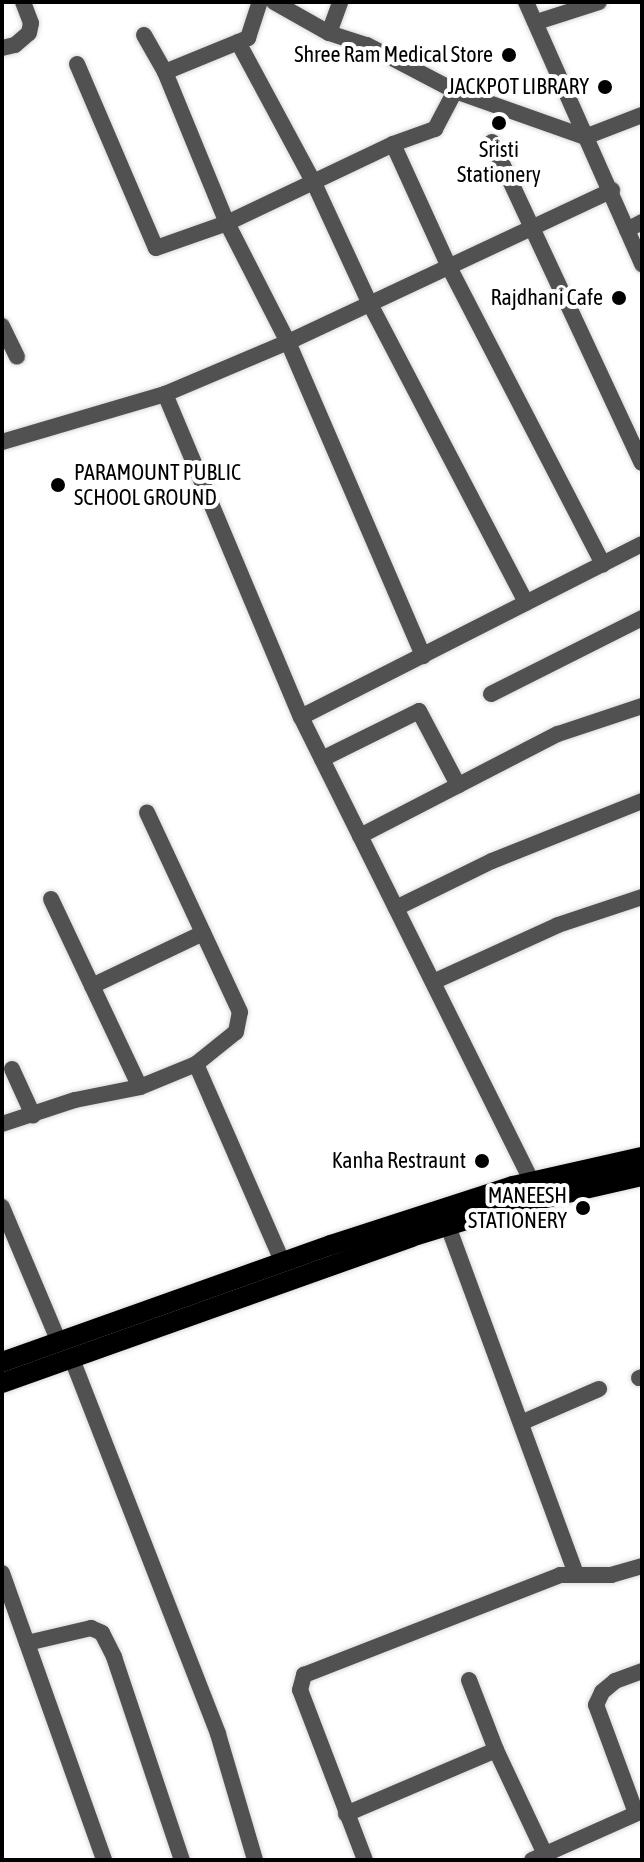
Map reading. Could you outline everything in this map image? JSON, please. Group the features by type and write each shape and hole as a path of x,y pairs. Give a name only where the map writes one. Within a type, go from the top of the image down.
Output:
{"main road":[{"path":"2,1383 72,1359 283,1263 536,1190 642,1169"},
{"path":"2,1362 59,1342 170,1314 448,1226 536,1190"}],"street":[{"path":"2,48 15,45 29,33 31,23 23,2"},
{"path":"165,72 248,38 260,2"},
{"path":"274,2 329,33 367,45 455,91 585,137 642,115"},
{"path":"329,33 340,2"},
{"path":"526,2 585,137 634,226 642,264"},
{"path":"537,22 599,2"},
{"path":"144,35 165,72 227,223 288,342 423,656"},
{"path":"238,42 314,183 370,304 526,603"},
{"path":"77,64 156,248 227,223 393,144 435,129 455,91"},
{"path":"492,142 642,463"},
{"path":"393,144 449,267 603,564"},
{"path":"2,442 165,394 288,342 612,190"},
{"path":"2,326 17,357"},
{"path":"165,394 301,717 536,1190"},
{"path":"301,717 642,544"},
{"path":"491,694 642,618"},
{"path":"360,836 558,734 642,706"},
{"path":"322,759 419,711 458,785"},
{"path":"396,908 492,861 642,801"},
{"path":"2,1124 75,1100 140,1087 196,1064 236,1032 240,1012 147,813"},
{"path":"433,982 558,925 642,897"},
{"path":"51,899 140,1087"},
{"path":"92,986 203,933"},
{"path":"196,1064 283,1263"},
{"path":"12,1069 33,1115"},
{"path":"2,1207 59,1342"},
{"path":"448,1226 523,1422 576,1574"},
{"path":"72,1359 218,1734 255,1860"},
{"path":"523,1422 599,1389"},
{"path":"365,1860 300,1690 304,1675 560,1575 611,1575 642,1566"},
{"path":"2,1573 104,1860"},
{"path":"27,1643 91,1628 102,1633 114,1657 182,1860"},
{"path":"469,1680 538,1857 639,1812 596,1705 602,1692 615,1681 642,1671"},
{"path":"346,1814 496,1750"}],"place":[{"name":"Shree Ram Medical Store","path":"509,55"},
{"name":"JACKPOT LIBRARY","path":"605,87"},
{"name":"Sristi Stationery","path":"499,123"},
{"name":"Rajdhani Cafe","path":"619,298"},
{"name":"PARAMOUNT PUBLIC SCHOOL GROUND","path":"58,485"},
{"name":"Kanha Restraunt","path":"482,1161"},
{"name":"MANEESH STATIONERY","path":"583,1208"}]}
